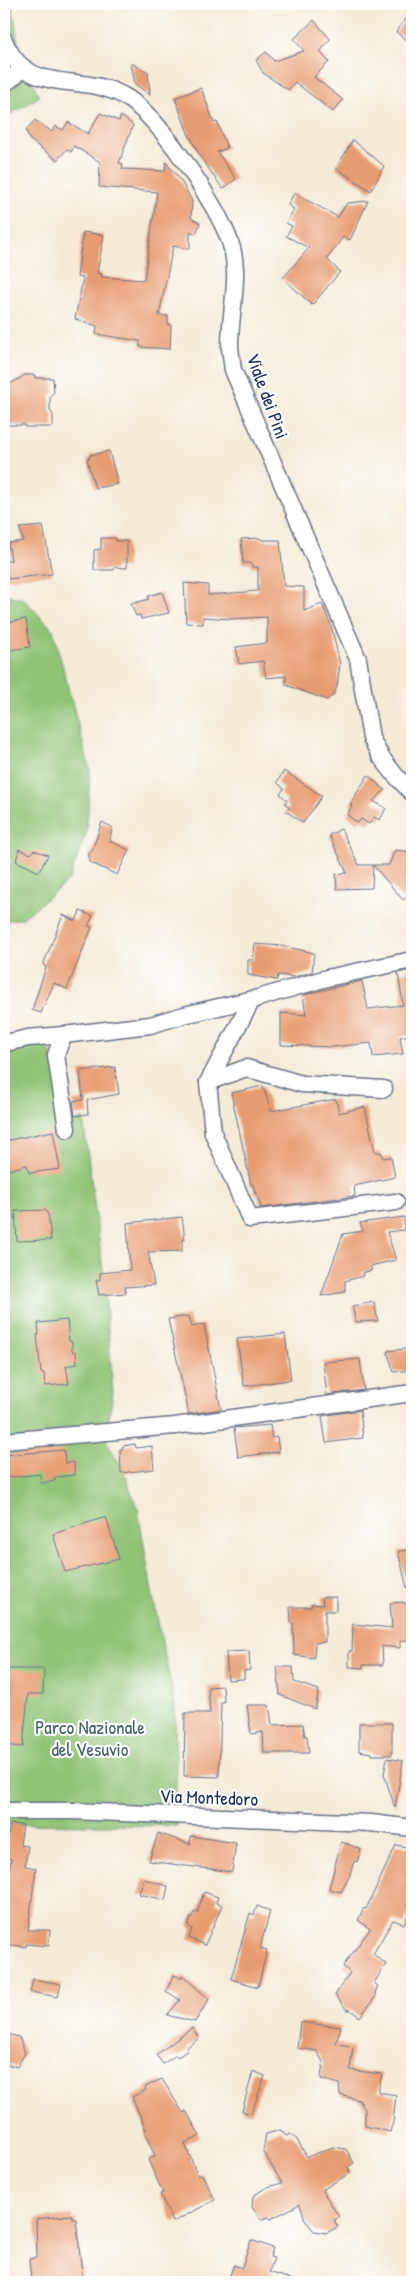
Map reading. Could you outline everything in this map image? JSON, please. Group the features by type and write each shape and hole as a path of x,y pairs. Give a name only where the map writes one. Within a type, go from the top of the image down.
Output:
{"street":[{"path":"4,40 9,54 20,67 16,76 4,84"},
{"name":"Viale dei Pini","path":"20,67 35,77 74,81 124,96 140,108 161,131 191,171 215,210 231,243 234,276 230,347 233,370 358,659 371,738 381,757 412,793"},
{"path":"10,1042 28,1038 150,1025 184,1015 252,1000 327,978 412,960"},
{"path":"252,1000 208,1082 212,1133 250,1218 396,1202"},
{"path":"63,1035 56,1054 67,1129"},
{"path":"208,1082 246,1068 302,1084 384,1089"},
{"path":"4,1441 175,1426 412,1393"},
{"name":"Via Montedoro","path":"4,1811 351,1822 412,1828"}],"green space":[{"path":"4,4 12,4 19,48 39,97 4,118"},
{"path":"4,594 24,599 53,630 90,770 87,831 69,880 23,918 4,921"},
{"name":"Parco Nazionale del Vesuvio","path":"47,1043 73,1122 83,1118 104,1278 113,1392 106,1440 124,1472 138,1510 152,1592 175,1705 177,1826 4,1824 4,1051"}],"building":[{"path":"412,11 412,44 396,32"},
{"path":"314,20 330,39 320,52 329,62 314,77 343,100 333,112 295,82 288,90 263,73 256,60 266,52 274,61 304,51 294,39"},
{"path":"131,63 148,72 150,95 135,84"},
{"path":"201,88 214,123 217,122 227,148 217,152 236,179 223,189 201,158 188,133 175,98"},
{"path":"100,113 119,121 121,116 133,125 119,163 123,164 122,169 165,171 166,162 181,181 192,201 191,218 200,223 196,234 190,231 190,249 173,246 159,316 168,316 168,324 171,325 170,349 140,347 140,341 96,334 97,326 75,319 83,278 77,277 83,232 104,235 97,273 102,274 101,277 144,280 157,192 99,187 100,162 74,146 71,152 67,149 57,160 30,140 26,130 35,120 52,132 55,126 63,130 68,122 88,134"},
{"path":"353,140 384,166 371,191 336,168"},
{"path":"294,193 338,217 347,203 368,201 350,240 343,237 327,259 340,272 312,305 283,278 309,248 286,236 292,226 286,223 294,209 288,205"},
{"path":"25,375 35,375 35,378 53,378 54,392 50,396 50,410 53,415 53,427 7,425 7,398 4,398 4,388"},
{"path":"109,451 118,484 95,488 87,459 90,458 90,455"},
{"path":"43,526 52,574 8,579 4,562 11,560 8,543 23,541 20,528"},
{"path":"101,538 116,538 116,541 127,541 127,568 115,567 114,570 94,570 94,550 101,549"},
{"path":"260,538 261,540 280,540 284,586 304,587 304,611 322,604 331,625 340,664 337,686 334,694 327,700 286,685 286,676 266,678 263,661 239,664 236,647 267,643 267,617 230,619 203,617 203,624 186,623 184,583 208,585 208,595 258,591 258,567 252,567 251,563 243,563 241,539"},
{"path":"162,592 169,613 141,619 140,615 136,616 131,604 149,599 148,596"},
{"path":"26,619 30,647 4,651 4,623"},
{"path":"284,771 322,796 303,823 286,811 289,807 285,804 287,800 280,794 284,789 277,782"},
{"path":"368,775 385,790 373,801 386,808 380,820 374,817 369,824 361,819 358,823 347,815 352,806 350,804"},
{"path":"102,822 112,827 110,841 129,850 117,875 89,862 89,854 92,851"},
{"path":"341,829 359,865 373,865 372,888 337,889 336,874 347,873 329,835"},
{"path":"19,849 31,854 34,850 48,855 39,872 16,861"},
{"path":"395,850 412,852 412,893 403,900 373,865 389,865"},
{"path":"80,911 93,916 88,926 92,927 67,989 54,983 41,1013 32,1010 46,967 43,965 63,915 76,921"},
{"path":"255,944 283,946 314,953 312,972 294,977 278,975 277,980 248,975 248,960 253,960"},
{"path":"412,970 412,1035 400,1037 403,1054 373,1057 371,1043 333,1047 281,1045 281,1013 306,1015 303,995 362,981 368,1009 403,1005 398,973"},
{"path":"115,1067 119,1094 87,1100 88,1114 75,1116 73,1101 83,1100 80,1071"},
{"path":"263,1086 271,1111 336,1099 339,1113 365,1107 375,1152 381,1152 383,1158 391,1157 395,1177 354,1186 355,1196 261,1208 257,1193 255,1194 253,1185 251,1185 231,1093"},
{"path":"53,1131 60,1169 29,1173 27,1165 4,1171 4,1141"},
{"path":"45,1210 48,1214 51,1240 17,1241 15,1211"},
{"path":"182,1217 185,1240 182,1240 182,1251 148,1252 154,1285 125,1287 126,1293 99,1295 96,1280 100,1280 100,1273 130,1270 127,1223"},
{"path":"404,1217 404,1230 387,1232 396,1260 370,1266 372,1270 362,1273 363,1276 345,1281 345,1292 321,1296 343,1234 363,1231 360,1223"},
{"path":"374,1302 378,1321 356,1322 352,1306"},
{"path":"189,1316 192,1327 204,1324 221,1409 189,1414 168,1319"},
{"path":"67,1320 69,1341 72,1342 72,1351 76,1352 77,1364 66,1366 69,1384 45,1386 44,1373 41,1373 37,1335 39,1335 38,1323"},
{"path":"285,1334 291,1380 244,1386 237,1339"},
{"path":"412,1348 412,1370 394,1372 387,1351"},
{"path":"360,1359 364,1390 327,1395 323,1362"},
{"path":"360,1410 363,1438 326,1443 322,1416"},
{"path":"270,1425 272,1438 277,1437 279,1452 238,1457 234,1428"},
{"path":"135,1444 136,1448 152,1446 154,1469 121,1473 120,1449 123,1446"},
{"path":"64,1450 65,1463 74,1462 75,1475 55,1477 55,1481 41,1483 40,1474 4,1478 4,1455"},
{"path":"106,1517 119,1559 65,1572 53,1534"},
{"path":"412,1550 412,1587 407,1588 398,1551"},
{"path":"322,1597 336,1597 336,1611 325,1611 325,1642 315,1643 314,1658 294,1655 293,1623 291,1623 290,1607 311,1607 312,1604 323,1605"},
{"path":"404,1602 404,1604 412,1603 412,1639 400,1641 400,1648 382,1646 383,1665 363,1665 363,1668 349,1667 349,1651 352,1651 353,1624 392,1628 390,1603"},
{"path":"249,1651 250,1670 244,1671 244,1679 228,1680 226,1652"},
{"path":"277,1667 293,1667 294,1682 319,1690 315,1709 280,1695"},
{"path":"5,1669 44,1669 43,1694 28,1694 23,1747 4,1745"},
{"path":"223,1686 224,1702 221,1702 219,1777 184,1776 185,1713 210,1713 208,1687"},
{"path":"247,1705 269,1705 272,1725 303,1724 309,1753 264,1753 263,1732 251,1734"},
{"path":"359,1723 392,1723 392,1755 372,1755 372,1753 359,1751"},
{"path":"387,1758 403,1761 395,1808 384,1774"},
{"path":"10,1824 23,1825 20,1845 28,1846 25,1866 36,1868 28,1930 50,1930 49,1946 26,1944 26,1947 4,1944 4,1891 11,1859 5,1858"},
{"path":"158,1833 190,1844 191,1836 236,1843 232,1872 149,1861"},
{"path":"341,1842 361,1849 357,1862 354,1861 350,1875 341,1892 329,1889"},
{"path":"396,1845 412,1848 412,1905 404,1924 393,1920 373,1954 386,1964 374,1983 378,1986 375,1993 376,1996 360,2017 349,2009 348,2011 335,1995 350,1973 343,1966 370,1929 358,1920 364,1908 366,1909"},
{"path":"144,1879 168,1886 165,1900 139,1894"},
{"path":"204,1892 218,1897 216,1903 222,1905 205,1945 189,1938 192,1929 188,1925 194,1912 197,1913"},
{"path":"257,1906 270,1911 260,1948 267,1950 258,1987 231,1979 250,1913 254,1915"},
{"path":"174,1975 181,1978 182,1975 209,1999 195,2022 167,2015 180,2000 166,1991"},
{"path":"33,1979 61,1984 58,1997 30,1992"},
{"path":"300,2022 341,2027 336,2043 353,2047 350,2070 382,2074 378,2092 396,2095 390,2132 365,2126 365,2109 359,2100 340,2095 339,2084 321,2079 323,2062 317,2051 297,2048"},
{"path":"192,2028 199,2038 186,2048 188,2050 178,2057 176,2055 163,2064 156,2055"},
{"path":"4,2033 19,2037 25,2053 17,2067 4,2064"},
{"path":"253,2071 265,2076 251,2114 242,2111"},
{"path":"162,2079 183,2113 186,2111 200,2136 185,2144 198,2176 202,2174 215,2200 173,2222 160,2194 163,2193 148,2160 155,2156 144,2132 146,2130 132,2097 146,2090 145,2087"},
{"path":"281,2130 286,2136 290,2134 296,2138 307,2157 333,2147 346,2149 354,2163 348,2167 350,2173 322,2190 339,2217 334,2220 338,2227 326,2233 314,2231 305,2220 300,2204 271,2219 268,2217 261,2220 252,2207 253,2196 267,2187 282,2183 263,2151 266,2134"},
{"path":"72,2215 72,2219 76,2219 83,2282 49,2282 48,2278 31,2280 29,2259 37,2257 36,2219"},
{"path":"251,2240 273,2248 270,2257 274,2258 269,2272 293,2280 292,2282 227,2282 234,2265 242,2268"}]}
